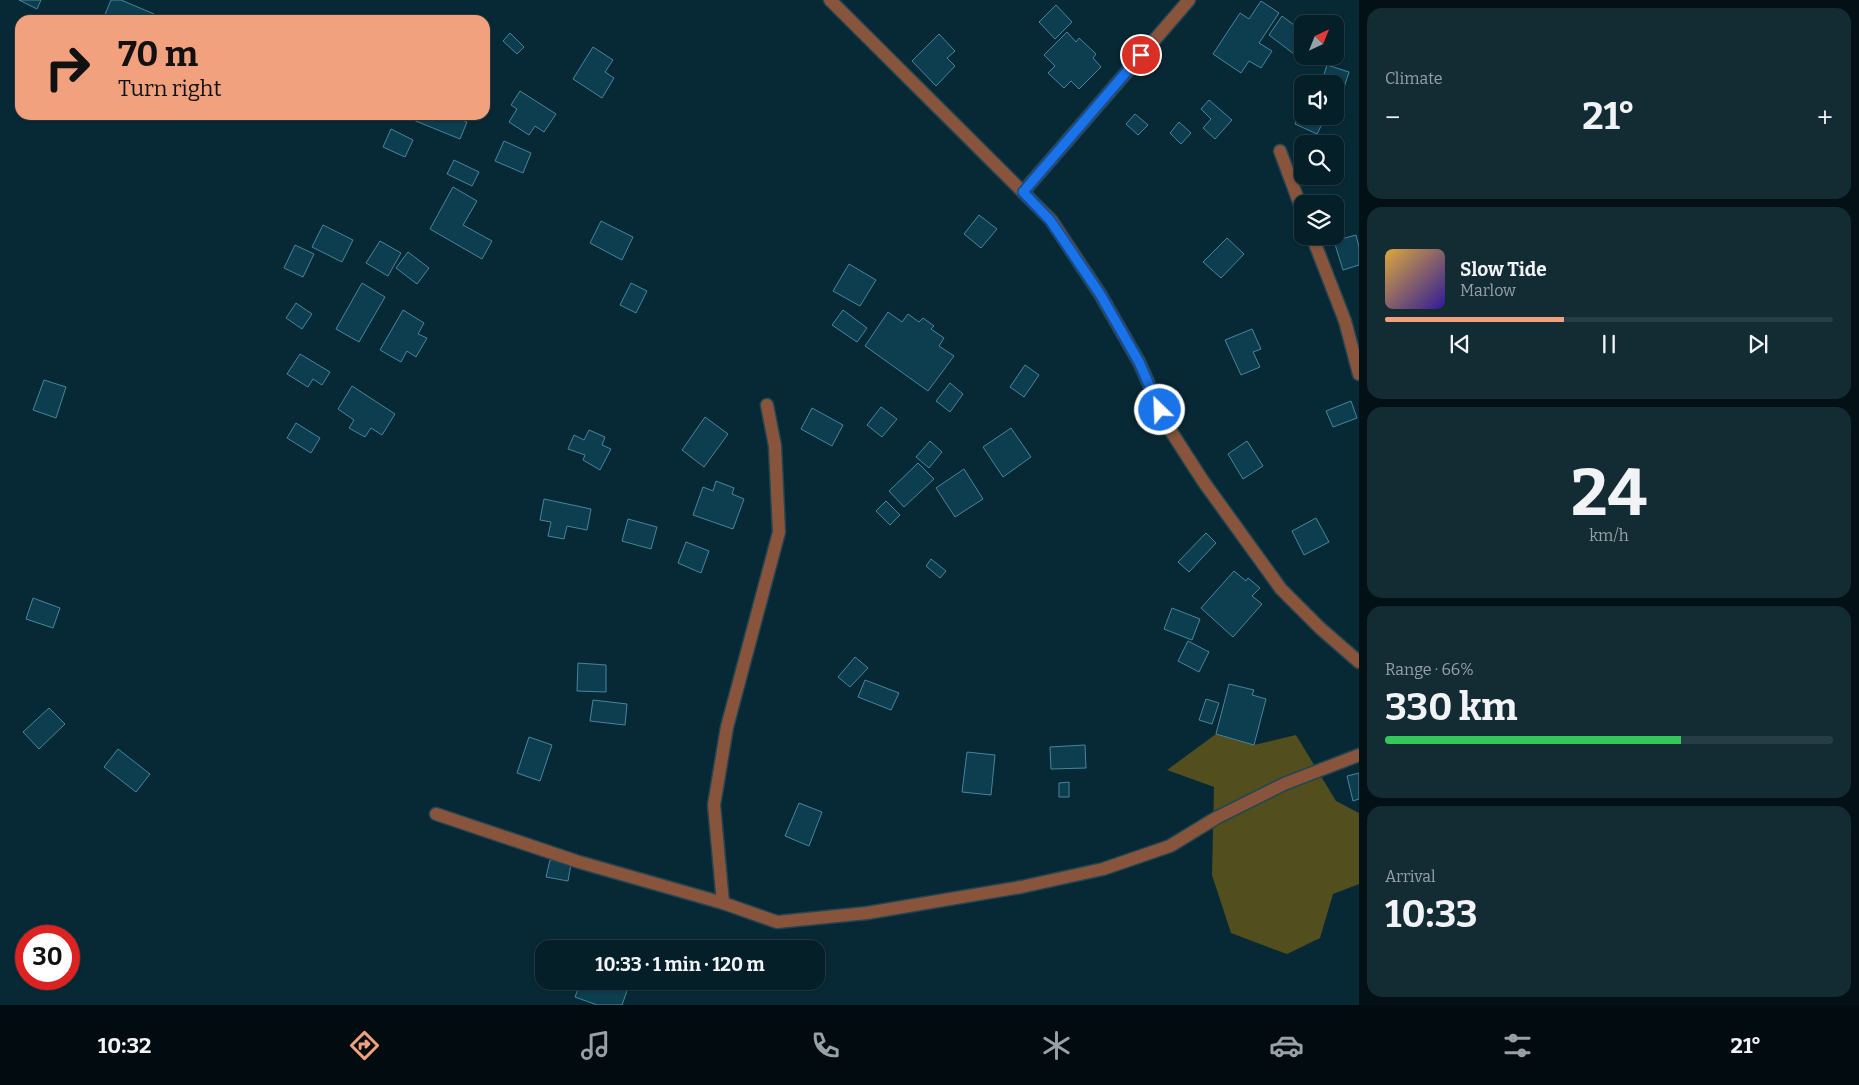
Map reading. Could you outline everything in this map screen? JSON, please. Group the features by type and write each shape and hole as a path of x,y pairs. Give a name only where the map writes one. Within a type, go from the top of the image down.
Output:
{"street":[{"path":"830,0 1050,220 1100,294 1139,362 1167,425 1202,481 1282,589 1320,628 1359,662"},
{"path":"1023,192 1189,0"},
{"path":"1280,151 1296,195"},
{"path":"1315,245 1345,322 1359,374"},
{"path":"723,903 714,805 727,727 779,532 775,446 767,406"},
{"path":"436,814 579,862 723,903 777,922 867,913 1021,887 1103,869 1170,846 1216,818 1284,784 1359,755"}],"shaded area":[{"path":"1216,734 1254,745 1296,735 1336,801 1359,813 1359,884 1333,894 1320,938 1287,954 1231,933 1212,875 1214,787 1167,770"}],"building":[{"path":"19,0 41,0 37,9"},
{"path":"111,0 121,0 154,14 154,15 105,15"},
{"path":"1261,1 1279,13 1259,43 1272,51 1261,68 1249,61 1241,73 1213,54 1240,13 1249,19"},
{"path":"1056,5 1072,22 1055,39 1039,22"},
{"path":"1282,16 1294,25 1294,54 1269,35"},
{"path":"1067,32 1076,42 1079,38 1096,54 1093,58 1101,67 1079,89 1071,81 1064,88 1048,73 1055,66 1044,55"},
{"path":"510,33 524,47 517,54 503,41"},
{"path":"939,34 955,51 947,58 955,66 936,86 912,61"},
{"path":"593,47 613,60 605,72 614,78 602,98 573,79"},
{"path":"1327,65 1349,72 1344,88 1344,75 1324,75"},
{"path":"520,91 556,114 544,132 535,126 529,135 509,122 517,109 511,105"},
{"path":"1209,100 1232,120 1215,139 1203,128 1211,119 1201,109"},
{"path":"1135,114 1148,125 1138,135 1126,124"},
{"path":"413,120 462,120 467,122 460,139"},
{"path":"1179,122 1191,133 1181,144 1170,133"},
{"path":"1297,125 1322,125 1317,134"},
{"path":"391,129 413,140 405,157 383,147"},
{"path":"504,141 531,153 523,173 495,161"},
{"path":"454,160 479,172 472,186 447,174"},
{"path":"453,187 477,201 463,225 492,241 482,259 430,229"},
{"path":"979,215 997,229 981,248 964,234"},
{"path":"601,221 633,237 622,260 590,243"},
{"path":"323,225 353,240 342,262 312,247"},
{"path":"1356,235 1359,247 1359,265 1343,270 1335,245 1344,245 1344,238"},
{"path":"1227,238 1244,254 1221,278 1203,262"},
{"path":"380,241 401,253 388,276 366,263"},
{"path":"295,245 314,254 303,277 284,268"},
{"path":"408,252 429,268 417,284 396,268"},
{"path":"849,264 876,280 860,306 833,291"},
{"path":"362,283 385,297 359,342 336,329"},
{"path":"631,283 647,291 636,313 620,305"},
{"path":"296,303 312,314 302,329 286,318"},
{"path":"403,310 424,323 418,334 427,338 416,357 407,351 401,362 380,350"},
{"path":"843,310 867,328 857,342 832,325"},
{"path":"888,312 902,322 908,314 919,322 923,318 934,326 931,329 944,338 939,346 954,356 928,391 865,346"},
{"path":"1252,329 1261,349 1253,352 1260,367 1241,375 1225,340"},
{"path":"300,354 330,372 322,385 313,379 308,387 287,374"},
{"path":"1025,365 1039,375 1024,397 1010,387"},
{"path":"44,380 66,387 56,418 33,410"},
{"path":"950,383 963,394 950,412 936,401"},
{"path":"352,386 395,414 382,435 371,428 365,437 349,428 354,420 338,409"},
{"path":"1351,401 1357,418 1333,427 1326,411"},
{"path":"881,407 897,419 882,437 867,425"},
{"path":"812,408 843,425 832,446 801,429"},
{"path":"705,417 728,434 704,467 682,450"},
{"path":"296,423 320,438 311,453 287,438"},
{"path":"1011,428 1031,457 1003,477 983,447"},
{"path":"589,430 605,437 602,445 611,449 600,470 583,460 585,455 568,449 574,435 584,440"},
{"path":"930,441 942,452 929,468 916,457"},
{"path":"1247,441 1263,466 1243,479 1228,454"},
{"path":"918,463 934,479 904,507 889,491"},
{"path":"964,469 983,499 955,517 936,488"},
{"path":"716,481 734,488 732,494 744,499 733,529 693,515 703,487 713,491"},
{"path":"544,499 591,509 587,530 567,526 564,539 548,536 551,522 540,520"},
{"path":"886,501 900,515 890,525 876,511"},
{"path":"1316,518 1329,542 1304,555 1292,531"},
{"path":"628,519 657,527 651,549 622,541"},
{"path":"1206,533 1216,543 1189,572 1178,562"},
{"path":"686,542 709,551 701,573 678,563"},
{"path":"931,559 946,571 940,578 926,566"},
{"path":"1234,571 1246,581 1248,578 1260,588 1252,596 1262,604 1233,637 1201,608"},
{"path":"33,598 60,608 53,628 26,619"},
{"path":"1172,608 1200,619 1192,640 1164,629"},
{"path":"1188,641 1209,652 1199,672 1178,661"},
{"path":"855,657 868,668 850,687 838,677"},
{"path":"578,663 606,665 606,692 577,691"},
{"path":"865,680 899,693 891,710 858,697"},
{"path":"1229,684 1254,690 1252,695 1266,699 1254,745 1216,734"},
{"path":"1206,699 1219,703 1212,724 1199,720"},
{"path":"593,700 627,704 625,725 590,721"},
{"path":"49,708 65,724 39,749 23,732"},
{"path":"529,737 552,745 540,781 517,773"},
{"path":"1085,745 1086,768 1051,769 1050,747"},
{"path":"118,749 150,774 136,792 104,767"},
{"path":"967,752 995,755 991,795 962,792"},
{"path":"1359,773 1359,799 1353,801 1347,776"},
{"path":"1069,782 1069,797 1059,797 1059,783"},
{"path":"799,803 822,812 809,846 785,836"},
{"path":"550,860 571,864 568,881 546,877"},
{"path":"578,990 627,990 622,1005 597,1005 575,997"}],"route":[{"path":"1141,55 1023,192 1050,220 1100,294 1139,362 1160,410"}]}
